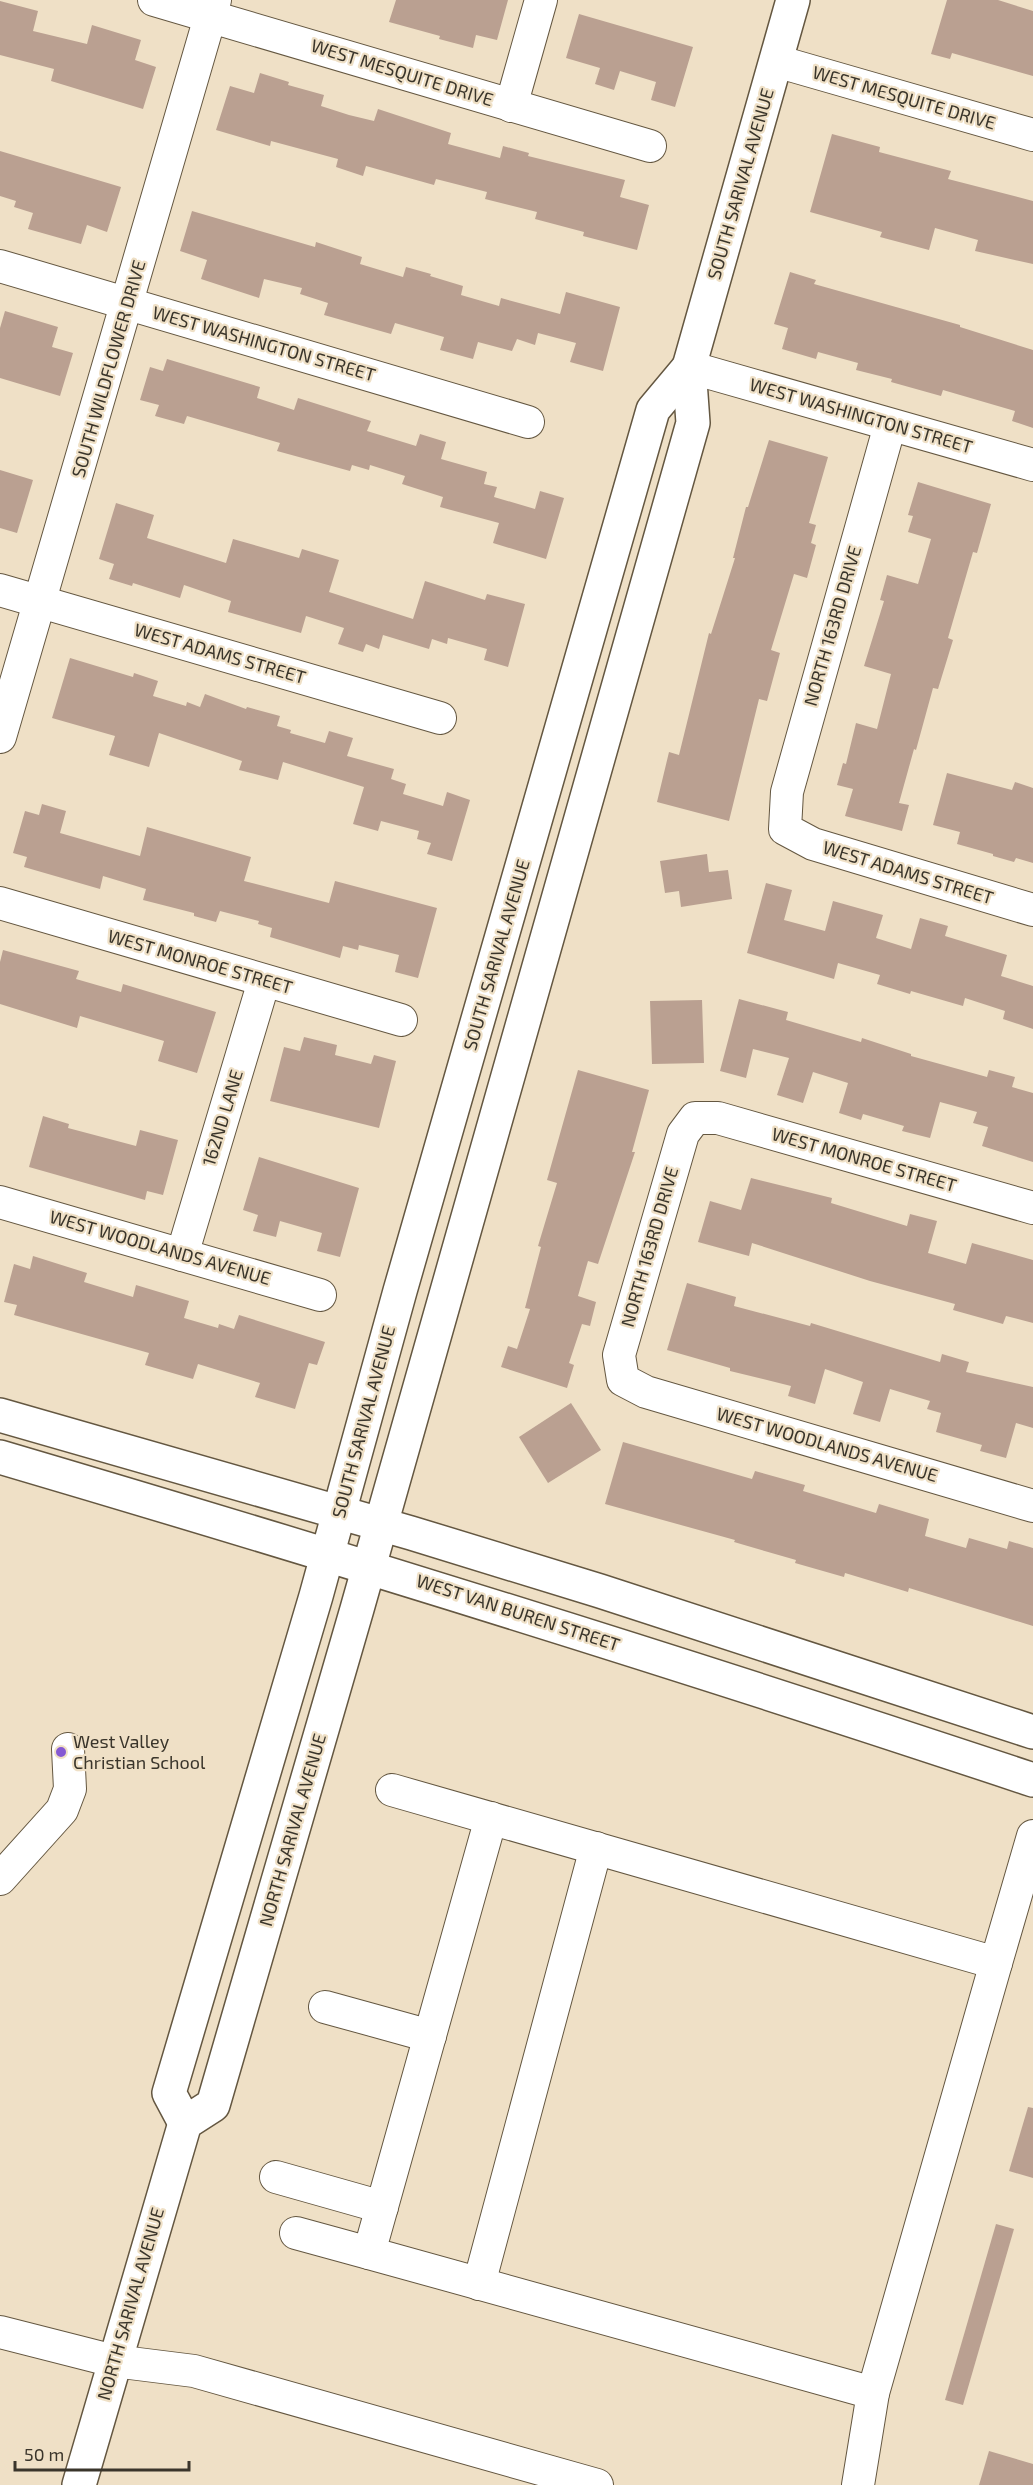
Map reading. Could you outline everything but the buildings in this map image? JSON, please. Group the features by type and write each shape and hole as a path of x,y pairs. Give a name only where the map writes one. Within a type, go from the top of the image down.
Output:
{"main road":[{"name":"SOUTH SARIVAL AVENUE","path":"380,1524 693,423 689,367 793,0"},
{"name":"SOUTH SARIVAL AVENUE","path":"328,1554 403,1280 653,410 689,367"},
{"path":"0,1415 380,1524 600,1591 1033,1732"},
{"name":"WEST VAN BUREN STREET","path":"0,1457 368,1566 831,1713 1033,1780"},
{"name":"NORTH SARIVAL AVENUE","path":"79,2485 185,2123 213,2105 380,1524"},
{"path":"185,2123 169,2093 328,1554"}],"street":[{"name":"WEST MESQUITE DRIVE","path":"153,0 214,8 511,106 650,146"},
{"path":"511,106 541,0"},
{"name":"SOUTH WILDFLOWER DRIVE","path":"0,737 214,8"},
{"name":"WEST MESQUITE DRIVE","path":"776,61 1033,135"},
{"name":"WEST WASHINGTON STREET","path":"0,266 528,422"},
{"name":"WEST WASHINGTON STREET","path":"689,367 1033,465"},
{"name":"NORTH 163RD DRIVE","path":"785,829 787,792 890,425"},
{"name":"WEST ADAMS STREET","path":"0,590 440,718"},
{"name":"WEST ADAMS STREET","path":"785,829 813,844 1033,910"},
{"name":"WEST MONROE STREET","path":"0,903 401,1020"},
{"name":"162ND LANE","path":"182,1255 264,981"},
{"name":"NORTH 163RD DRIVE","path":"623,1380 619,1355 683,1134 695,1118"},
{"name":"WEST MONROE STREET","path":"695,1118 718,1119 1033,1208"},
{"name":"WEST WOODLANDS AVENUE","path":"0,1202 320,1295"},
{"name":"WEST WOODLANDS AVENUE","path":"623,1380 646,1392 1033,1506"},
{"path":"0,1879 62,1810 70,1789 68,1749"},
{"path":"392,1790 996,1962"},
{"path":"369,2253 491,1818"},
{"path":"858,2485 873,2393 1033,1836"},
{"path":"479,2284 596,1848"},
{"path":"325,2007 430,2036"},
{"path":"276,2177 382,2207"},
{"path":"297,2233 873,2393"},
{"path":"0,2332 114,2361 194,2371 597,2485"}],"place":[{"name":"West Valley Christian School","path":"61,1752"}]}
